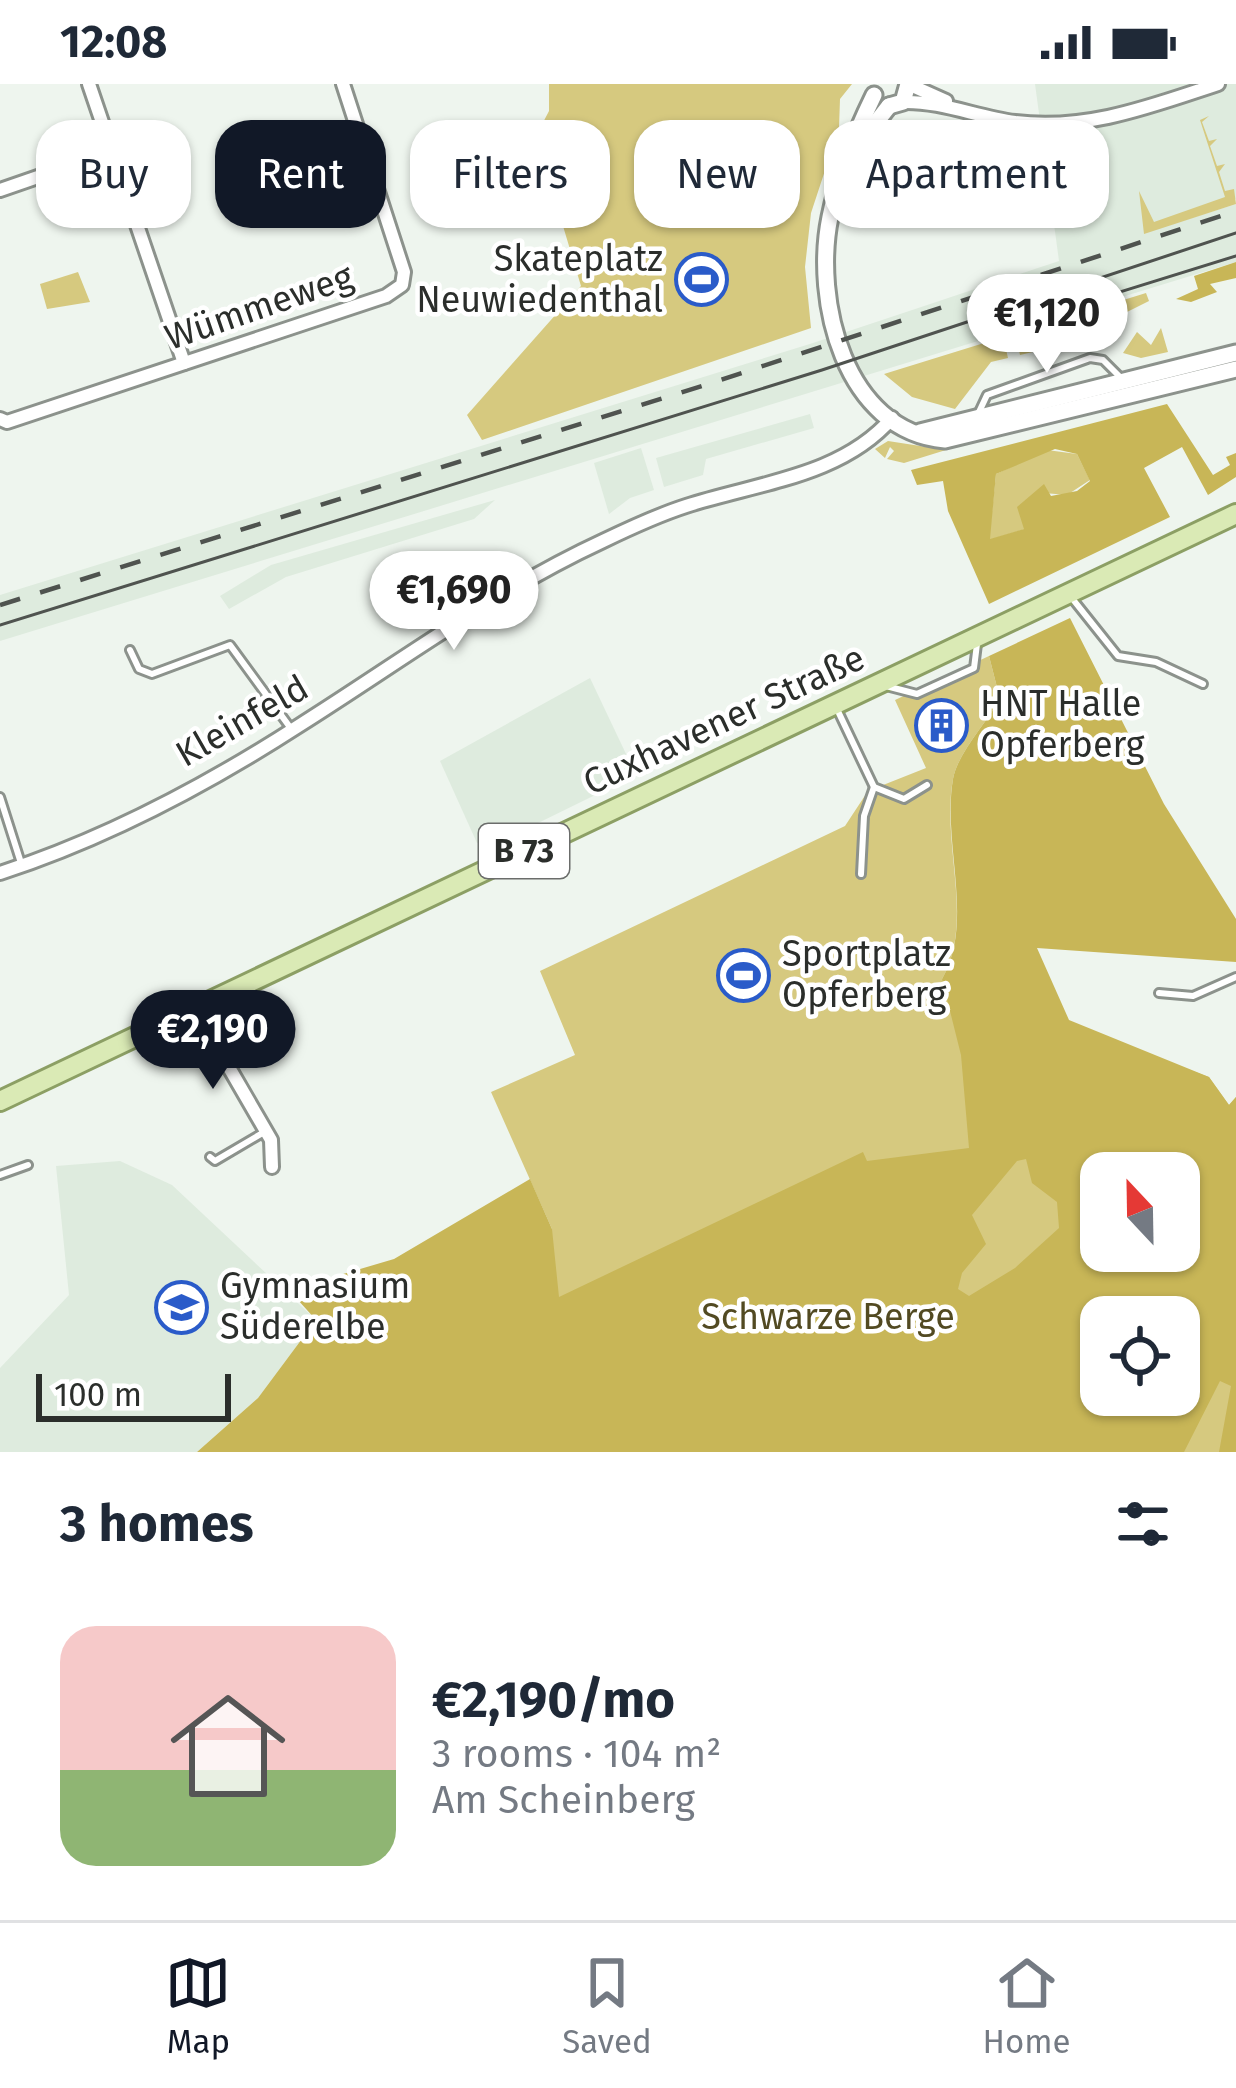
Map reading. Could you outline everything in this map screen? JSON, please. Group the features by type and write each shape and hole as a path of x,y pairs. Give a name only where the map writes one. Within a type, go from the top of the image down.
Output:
{"main road":[{"name":"Cuxhavener Straße","path":"0,1101 1069,594 1236,510"}],"street":[{"path":"89,84 100,120"},
{"name":"Wümmeweg","path":"0,419 7,422 386,296 402,285 404,272 343,84"},
{"path":"882,120 908,84 968,113"},
{"path":"863,120 874,89 896,104 1017,122 1089,121 1218,84"},
{"path":"0,190 36,178"},
{"path":"137,228 184,363"},
{"path":"830,228 827,299 856,381 892,418 917,432 945,440 985,424 1127,389 1236,369"},
{"path":"1127,389 1236,353"},
{"name":"Kleinfeld","path":"0,873 84,845 292,730 396,658 588,548 687,505 831,461 864,444 892,418"},
{"path":"194,1007 266,1131 272,1166"}],"lane":[{"path":"985,424 987,395 1053,367 1098,358 1127,389"},
{"path":"1069,594 1118,656 1156,662 1203,684"},
{"path":"130,650 139,669 152,674 230,644 292,730"},
{"path":"835,704 874,787 904,799 927,784"},
{"path":"861,874 863,816 874,787"},
{"path":"0,797 22,866"},
{"path":"1159,993 1193,996 1236,977"},
{"path":"210,1157 215,1161 266,1131"},
{"path":"0,1175 28,1165"}],"shaded area":[{"path":"1035,84 1236,84 1236,199 1144,233 1236,204 1236,262 0,641 0,595 813,343 1059,261 1055,228 1109,228 1109,120 1040,120"},
{"path":"810,414 814,428 706,459 703,475 664,487 656,458"},
{"path":"641,448 654,490 630,498 609,514 594,463"},
{"path":"495,500 474,519 286,577 229,609 220,596 271,565"},
{"path":"590,678 636,775 495,844 477,843 440,761"},
{"name":"Gymnasium Süderelbe","path":"120,1161 172,1185 316,1320 258,1398 197,1452 0,1452 0,1368 69,1295 56,1166"}],"green space":[{"path":"549,84 852,84 840,99 839,120 824,120 824,174 811,213 805,267 811,328 482,440 467,415 581,286 564,228 610,228 610,120 544,120"},
{"path":"1209,116 1202,122 1209,141 1217,139 1210,146 1217,166 1225,164 1219,172 1225,191 1234,189 1236,204 1144,234 1139,191 1154,222 1225,197 1200,120"},
{"path":"1236,262 1236,278 1210,284 1217,292 1191,302 1176,299 1198,289 1194,276"},
{"path":"78,272 90,302 47,309 40,284"},
{"path":"1146,293 1149,301 1097,327 1085,322 1057,329 1058,337 1034,337 1037,351 1020,355 1017,342 1005,345 1008,358 991,362 955,409 912,397 884,374"},
{"path":"1161,328 1168,352 1141,358 1123,353 1137,332 1151,345"},
{"path":"1167,404 1213,475 1230,465 1226,457 1236,453 1236,477 1208,495 1182,447 1144,468 1170,517 989,604 948,511 943,481 917,485 911,470","holes":["1055,449 1077,454 1090,481 1077,491 1051,496 1044,484 1017,507 1024,529 990,539 996,474"]},
{"path":"888,441 946,450 904,463 887,459 894,451 890,447 885,458 875,449"},
{"path":"1047,450 1077,454 1090,480 1067,495 1044,493 1025,529 989,540 996,474"},
{"name":"Schwarze Berge","path":"1070,618 1164,804 1236,919 1236,962 1037,948 1069,1020 1209,1077 1229,1105 1236,1097 1236,1452 1219,1452 1231,1386 1220,1381 1184,1452 197,1452 258,1398 316,1320 289,1290 394,1259 530,1179 552,1229 559,1297 863,1152 867,1161 969,1148 961,1055 942,979 956,933 951,804 956,769 1000,699 989,656","holes":["1026,1159 1032,1183 1057,1202 1059,1228 1015,1268 969,1296 958,1289 962,1273 986,1244 972,1215 1017,1161"]},
{"path":"989,656 1000,699 966,749 953,779 956,933 942,979 1209,1077 1229,1105 1236,1097 1236,1452 486,1452 552,1229 491,1092 575,1055 540,971 845,826 868,791 926,768 895,700"}],"tram line":[{"path":"0,625 822,370 1236,233"},
{"path":"1004,328 1236,256"}],"railway":[{"path":"0,605 705,385 1236,211"}],"place":[{"name":"Skateplatz Neuwiedenthal","path":"702,280"},
{"name":"HNT Halle Opferberg","path":"941,725"},
{"name":"Sportplatz Opferberg","path":"743,975"},
{"name":"Gymnasium Süderelbe","path":"181,1307"}]}
